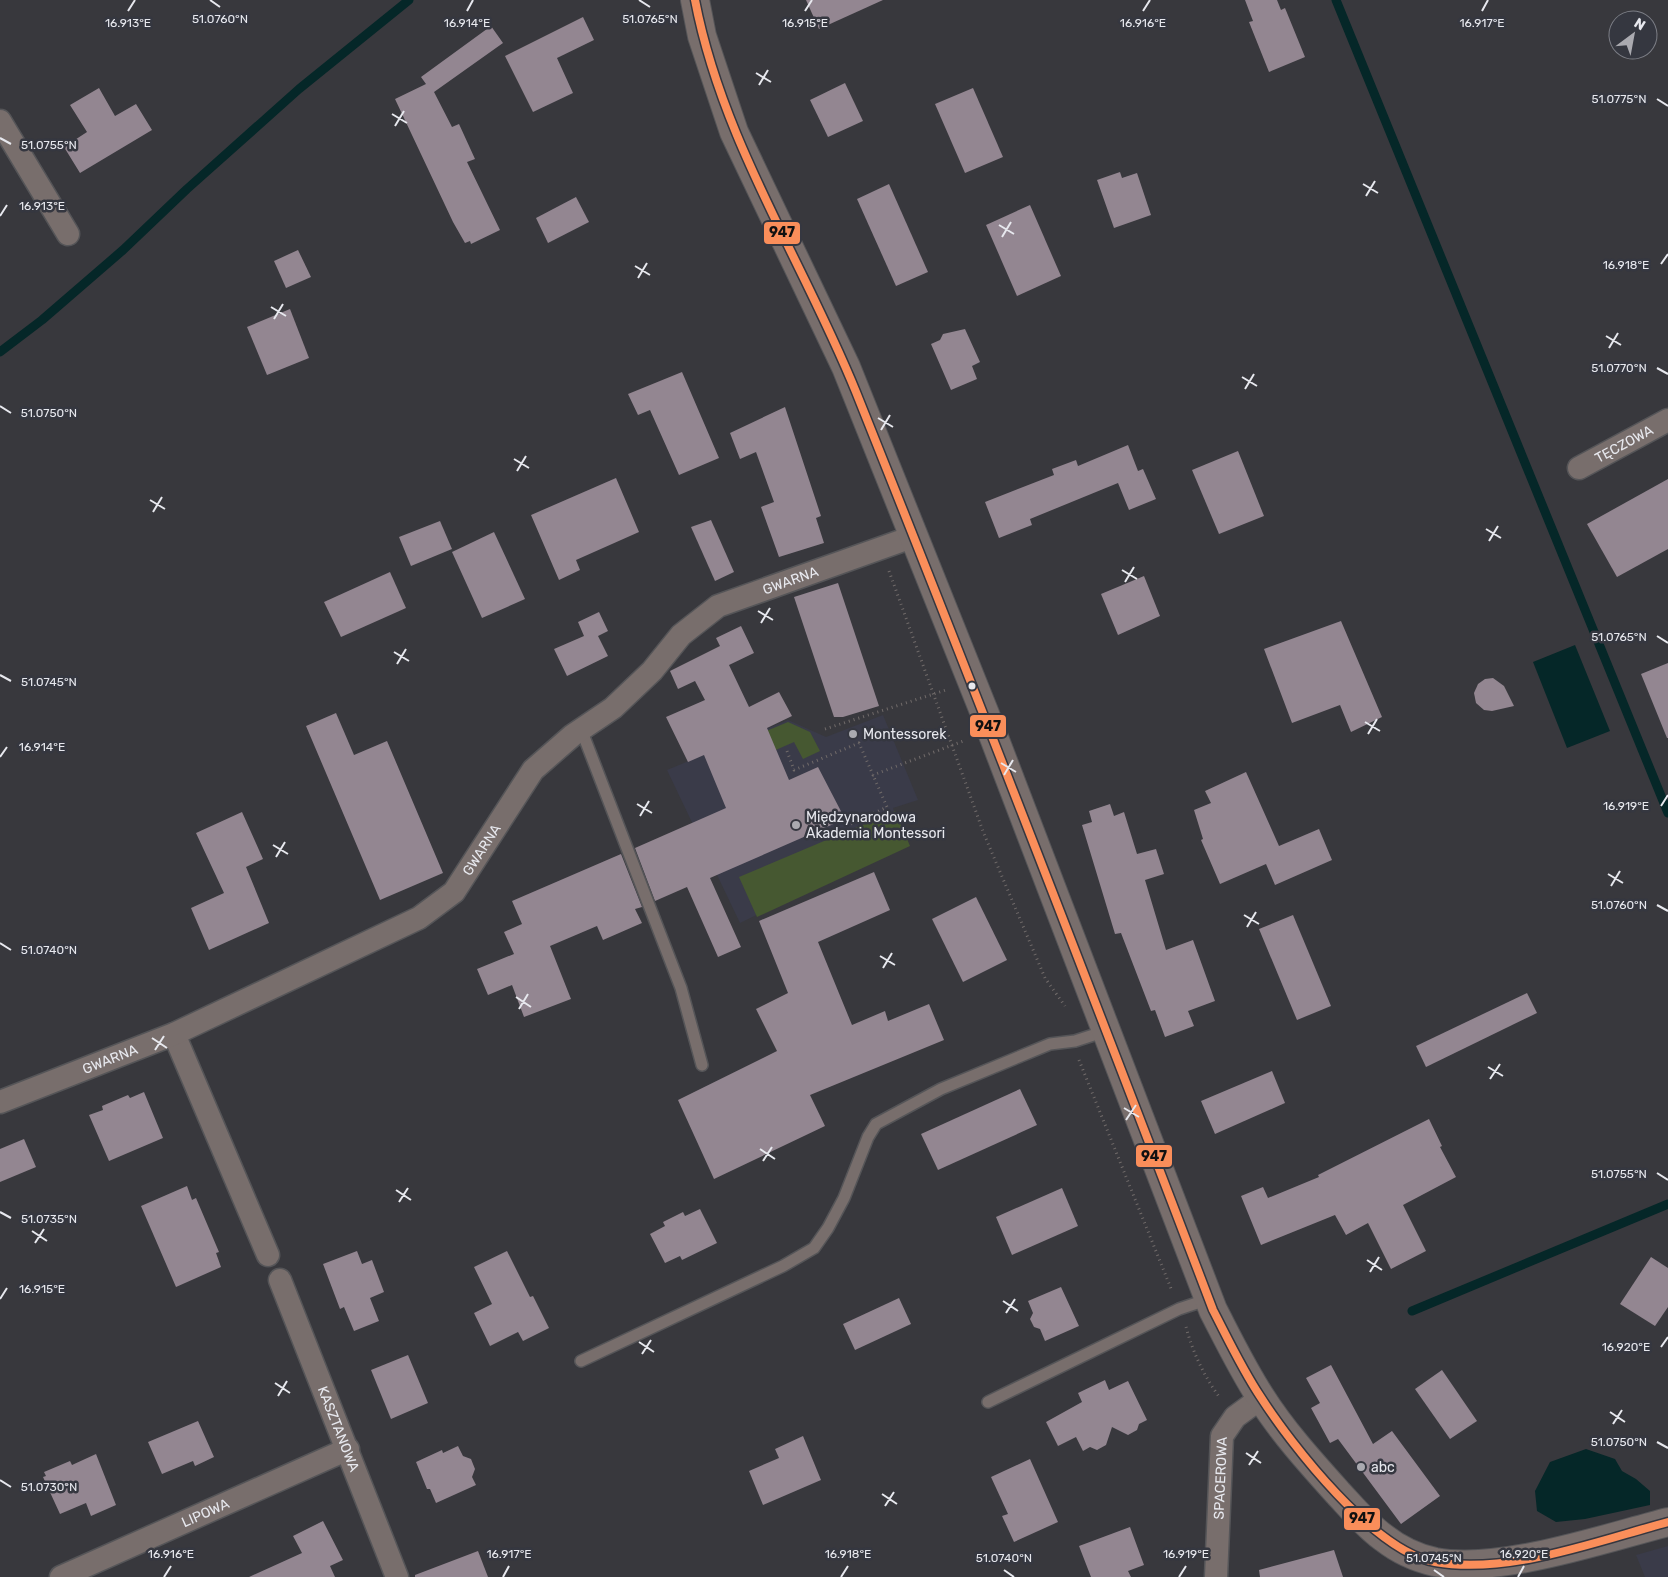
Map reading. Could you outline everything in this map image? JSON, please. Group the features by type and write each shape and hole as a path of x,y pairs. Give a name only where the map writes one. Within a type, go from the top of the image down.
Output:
{"street":[{"path":"695,0 702,36 734,132 846,366 985,714 1209,1299 1240,1364 1261,1398 1317,1470 1358,1515 1384,1538 1426,1559 1472,1564 1499,1562 1529,1557 1668,1522"},
{"path":"0,121 68,234"},
{"name":"TĘCZOWA","path":"1579,468 1668,420"},
{"name":"GWARNA","path":"0,1102 174,1034 419,918 454,892 533,770 581,729 613,708 652,671 682,635 718,606 915,536"},
{"path":"174,1034 268,1256"},
{"name":"KASZTANOWA","path":"280,1280 397,1577"},
{"name":"SPACEROWA","path":"1216,1577 1222,1436 1235,1417 1261,1398"},
{"name":"LIPOWA","path":"61,1577 348,1450"}],"lane":[{"path":"581,729 681,988 702,1065"},
{"path":"581,1361 783,1266 814,1248 844,1198 868,1137 876,1124 942,1089 1050,1044 1075,1041 1106,1031"},
{"path":"988,1402 1179,1309 1209,1299"}],"path":[{"path":"886,563 984,834 1045,978 1067,1009 1083,1072 1179,1309 1192,1349 1210,1384 1226,1406"},
{"path":"825,729 949,690"},
{"path":"873,775 975,737"},
{"path":"786,752 794,770 859,742 888,807 851,824"}],"shaded area":[{"path":"1575,645 1610,731 1567,748 1533,662"},
{"name":"Międzynarodowa Akademia Montessori","path":"883,715 918,800 893,808 904,843 740,923 667,770 788,720 826,737"},
{"path":"1586,1449 1615,1459 1622,1471 1636,1479 1650,1491 1650,1505 1585,1519 1556,1522 1537,1511 1535,1491 1550,1462"},
{"path":"1668,1546 1668,1577 1645,1577 1636,1555"}],"green space":[{"path":"788,722 810,732 820,751 803,759 794,742 714,777 705,756"},
{"path":"895,811 910,846 757,917 739,877"}],"building":[{"path":"806,0 883,0 819,29"},
{"path":"1245,0 1277,0 1281,10 1285,8 1305,57 1269,72 1249,22 1253,21"},
{"path":"583,17 594,40 557,58 573,93 533,112 505,56"},
{"path":"491,26 503,43 434,92 452,127 459,124 475,159 467,162 500,230 471,244 470,241 465,243 453,222 395,99 426,84 421,77"},
{"path":"845,83 863,121 828,137 810,100"},
{"path":"99,88 115,116 136,104 152,130 80,173 64,147 87,132 70,105"},
{"path":"973,88 1003,157 965,173 935,104"},
{"path":"1120,172 1122,178 1137,173 1151,215 1114,228 1097,180"},
{"path":"889,184 928,272 896,286 857,199"},
{"path":"576,197 589,222 548,243 536,218"},
{"path":"1030,205 1061,276 1017,296 986,225"},
{"path":"298,250 311,277 286,288 274,261"},
{"path":"290,309 309,358 267,375 247,327"},
{"path":"965,329 980,362 972,366 977,379 951,390 931,344 940,340 943,334"},
{"path":"682,372 719,458 679,475 650,410 638,415 628,394"},
{"path":"785,407 821,516 816,518 824,543 779,557 761,507 774,502 756,452 740,459 730,433"},
{"path":"1128,445 1138,471 1143,469 1156,499 1129,510 1118,483 1030,519 1032,525 999,538 985,502 1054,475 1052,469 1076,460 1078,466"},
{"path":"1238,451 1264,516 1219,534 1192,470"},
{"path":"616,478 639,532 576,560 580,570 559,580 531,515"},
{"path":"1668,479 1668,549 1617,577 1587,524"},
{"path":"711,520 734,572 715,581 691,527"},
{"path":"440,521 452,549 411,566 399,537"},
{"path":"494,532 525,599 482,618 452,552"},
{"path":"390,572 406,608 341,637 324,602"},
{"path":"1144,576 1160,616 1118,635 1101,594"},
{"path":"838,583 879,706 843,717 834,717 794,597"},
{"path":"599,612 608,631 598,636 608,656 567,676 554,649 584,636 578,622"},
{"path":"1341,621 1382,717 1351,732 1340,705 1292,723 1264,649"},
{"path":"741,626 754,653 729,665 749,707 779,692 792,716 767,728 789,780 818,767 845,819 710,878 741,947 718,957 687,887 655,901 635,848 726,808 704,755 688,762 666,717 705,700 695,681 678,689 670,671 720,646 716,638"},
{"path":"1668,663 1668,738 1667,738 1641,674"},
{"path":"1493,678 1504,686 1514,706 1492,711 1484,710 1476,703 1474,693 1478,684 1485,679"},
{"path":"336,713 354,755 387,741 443,873 380,900 306,726"},
{"path":"1246,772 1279,846 1319,829 1332,860 1275,885 1266,864 1220,884 1201,840 1203,839 1194,810 1211,803 1205,791"},
{"path":"1110,804 1114,816 1124,812 1137,854 1156,849 1164,874 1145,880 1166,950 1193,940 1215,1001 1188,1011 1194,1026 1165,1037 1155,1010 1151,1011 1121,933 1115,934 1082,825 1092,822 1089,811"},
{"path":"242,812 263,859 246,867 269,923 209,950 191,908 224,893 196,833"},
{"path":"621,854 642,907 635,909 642,923 603,940 597,926 550,946 571,999 524,1017 512,985 488,995 477,969 514,954 504,932 522,924 512,901"},
{"path":"874,872 890,910 818,942 852,1025 885,1011 888,1021 929,1004 944,1040 810,1095 825,1126 714,1179 678,1100 777,1051 756,1009 788,993 759,921"},
{"path":"976,897 1007,960 963,982 932,919"},
{"path":"1293,915 1331,1006 1297,1020 1259,929"},
{"path":"1527,993 1537,1013 1426,1067 1416,1046"},
{"path":"1272,1071 1285,1103 1215,1134 1201,1101"},
{"path":"1020,1089 1037,1125 938,1170 921,1134"},
{"path":"144,1092 163,1138 109,1161 89,1115 103,1110 102,1106 128,1095 130,1098"},
{"path":"1429,1119 1442,1146 1440,1147 1456,1177 1403,1205 1426,1251 1391,1269 1368,1223 1346,1235 1335,1215 1261,1245 1241,1196 1263,1187 1268,1198 1319,1177 1318,1175"},
{"path":"24,1139 36,1167 0,1182 0,1149"},
{"path":"187,1186 192,1200 196,1198 219,1252 216,1253 221,1267 176,1287 141,1206"},
{"path":"1062,1188 1078,1226 1012,1255 996,1217"},
{"path":"700,1209 717,1243 682,1260 680,1256 665,1263 650,1234 665,1226 663,1222 683,1212 685,1216"},
{"path":"357,1251 362,1264 372,1260 384,1292 370,1298 379,1321 354,1331 344,1307 340,1309 323,1264"},
{"path":"507,1251 530,1297 533,1296 549,1328 523,1341 518,1332 490,1346 474,1313 492,1304 474,1267"},
{"path":"1651,1257 1668,1268 1668,1307 1655,1326 1620,1304"},
{"path":"1061,1287 1079,1326 1045,1341 1040,1329 1034,1327 1030,1319 1033,1313 1028,1301"},
{"path":"899,1298 911,1324 855,1350 843,1324"},
{"path":"408,1355 428,1403 391,1419 371,1370"},
{"path":"1331,1365 1373,1444 1392,1431 1440,1496 1401,1524 1338,1439 1330,1443 1311,1408 1320,1403 1306,1378"},
{"path":"1442,1370 1477,1421 1450,1439 1415,1389"},
{"path":"1105,1380 1109,1390 1128,1381 1147,1420 1139,1424 1137,1430 1128,1435 1112,1427 1106,1445 1097,1450 1090,1447 1083,1451 1076,1437 1058,1446 1046,1422 1082,1402 1078,1393"},
{"path":"198,1421 214,1457 195,1466 193,1461 162,1474 148,1442"},
{"path":"803,1436 821,1480 763,1505 749,1471 779,1458 775,1449"},
{"path":"458,1446 463,1456 471,1459 475,1469 472,1477 476,1485 436,1503 430,1489 427,1489 416,1462 442,1450 443,1453"},
{"path":"96,1454 116,1505 91,1516 86,1503 60,1514 43,1477 46,1476 44,1472 70,1461 72,1465"},
{"path":"1030,1459 1058,1522 1014,1542 1002,1516 1008,1514 991,1477"},
{"path":"323,1521 343,1560 330,1566 335,1577 249,1577 302,1553 293,1536"},
{"path":"1130,1527 1144,1565 1128,1571 1131,1577 1091,1577 1079,1546"},
{"path":"1334,1550 1343,1577 1260,1577 1259,1570"},
{"path":"478,1551 488,1577 415,1577 415,1575"}],"waterway":[{"path":"0,352 42,320 123,250 187,189 299,89 409,0"},
{"path":"1336,0 1668,813"},
{"path":"1412,1311 1668,1204"}],"transit line":[{"name":"947","path":"695,0 707,52 724,102 766,200 835,343 856,392 947,621 1213,1310 1253,1386 1292,1442 1337,1494 1387,1539 1412,1554 1435,1562 1463,1565 1523,1560 1553,1554 1668,1522"}],"place":[{"name":"Montessorek","path":"853,734"},
{"name":"Międzynarodowa Akademia Montessori","path":"796,825"},
{"name":"abc","path":"1361,1467"}]}
